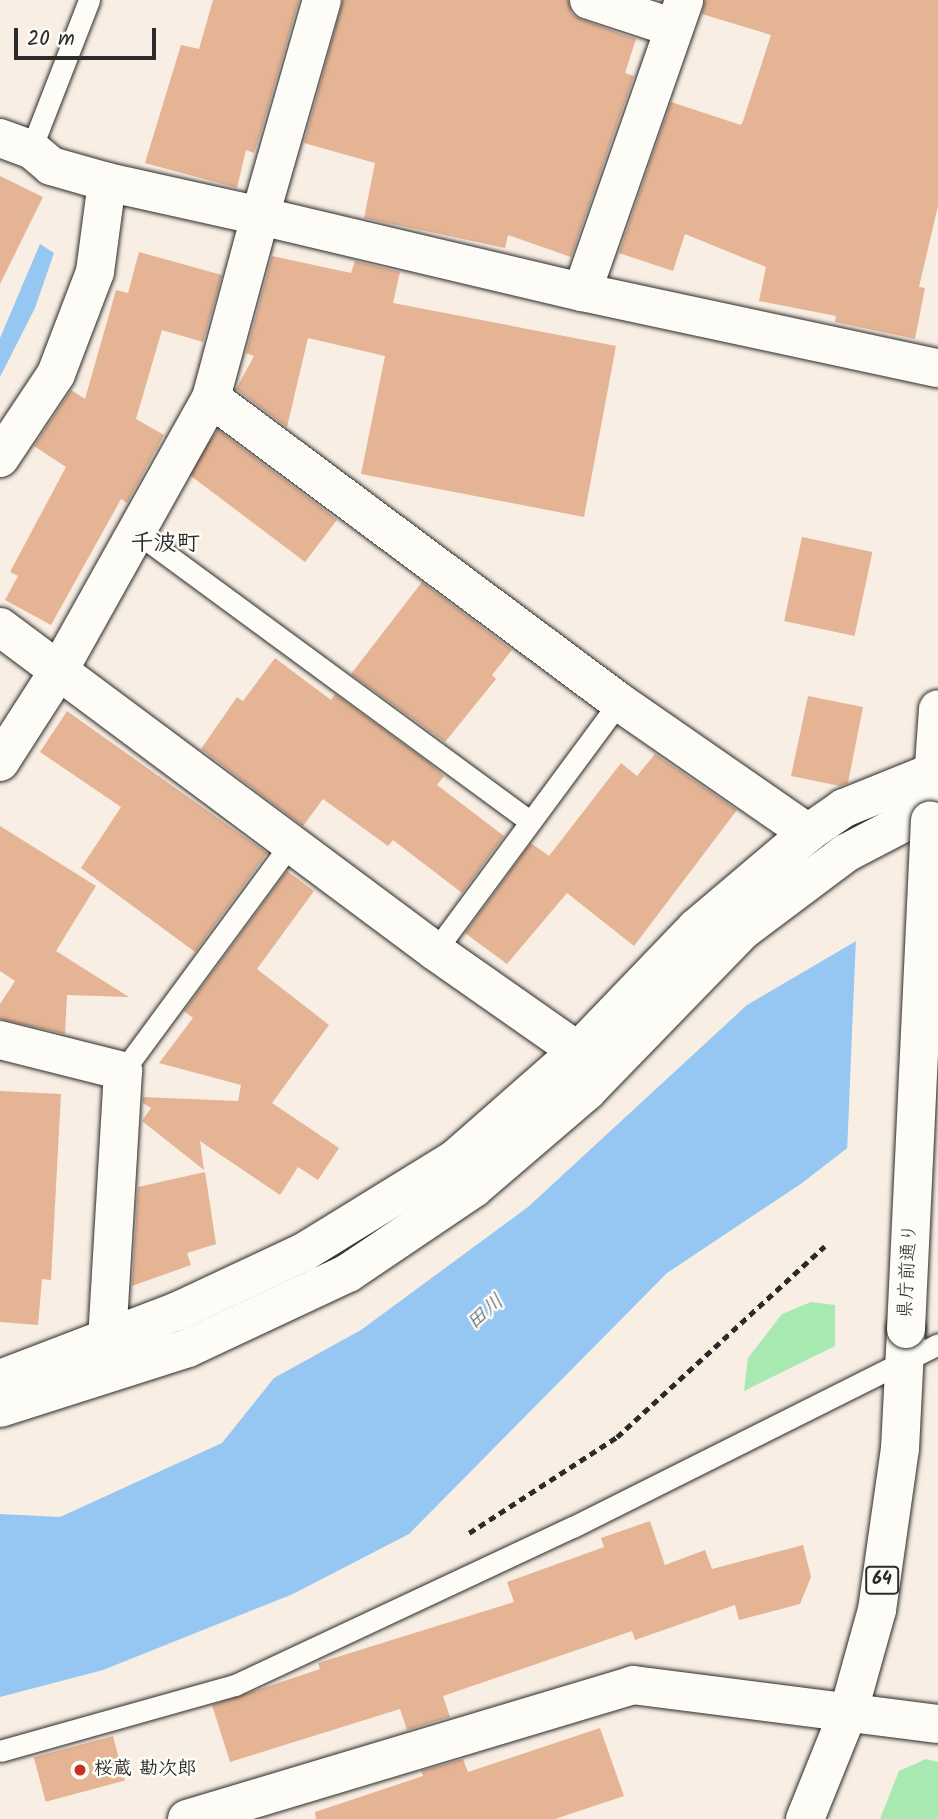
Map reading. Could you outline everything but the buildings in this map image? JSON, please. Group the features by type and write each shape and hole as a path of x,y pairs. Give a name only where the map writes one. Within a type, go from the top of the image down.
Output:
{"street":[{"path":"0,762 59,670 211,398 322,0"},
{"path":"582,292 679,14 589,0"},
{"path":"15,144 51,166 107,182 582,292 938,368"},
{"path":"0,457 56,374 95,272 107,182"},
{"path":"211,398 619,702 808,833"},
{"path":"0,627 435,951 578,1051"},
{"name":"県庁前通り","path":"804,1819 849,1710 877,1610 916,1345 938,709"},
{"path":"0,1378 107,1339 327,1238 456,1159 578,1051 696,928 808,833 844,808 933,796"},
{"path":"0,1408 188,1348 348,1273 474,1188 587,1091 742,931 846,853 933,796"},
{"path":"0,1040 123,1071 107,1339"},
{"path":"187,1819 634,1685 849,1710 938,1724"}],"lane":[{"path":"15,144 89,0"},
{"path":"136,532 530,821"},
{"path":"435,951 619,702"},
{"path":"123,1071 292,842"},
{"path":"0,1751 235,1685 573,1527 916,1345"}],"path":[{"path":"459,1540 617,1437 825,1245"}],"green space":[{"path":"811,1302 835,1305 835,1346 744,1391 748,1358 782,1314"},
{"path":"926,1759 938,1762 938,1819 880,1819 899,1771"}],"water":[{"path":"40,244 54,253 35,308 0,377 0,338"},
{"name":"田川","path":"938,893 938,1078 802,1183 667,1273 409,1534 293,1594 103,1670 0,1697 0,1514 60,1517 222,1443 274,1378 361,1330 528,1207 747,1005"}],"pier":[{"path":"938,890 938,1083 847,1153 856,937"}],"place":[{"name":"桜蔵 勘次郎","path":"80,1770"}],"district":[{"name":"千波町","path":"165,544"}]}
